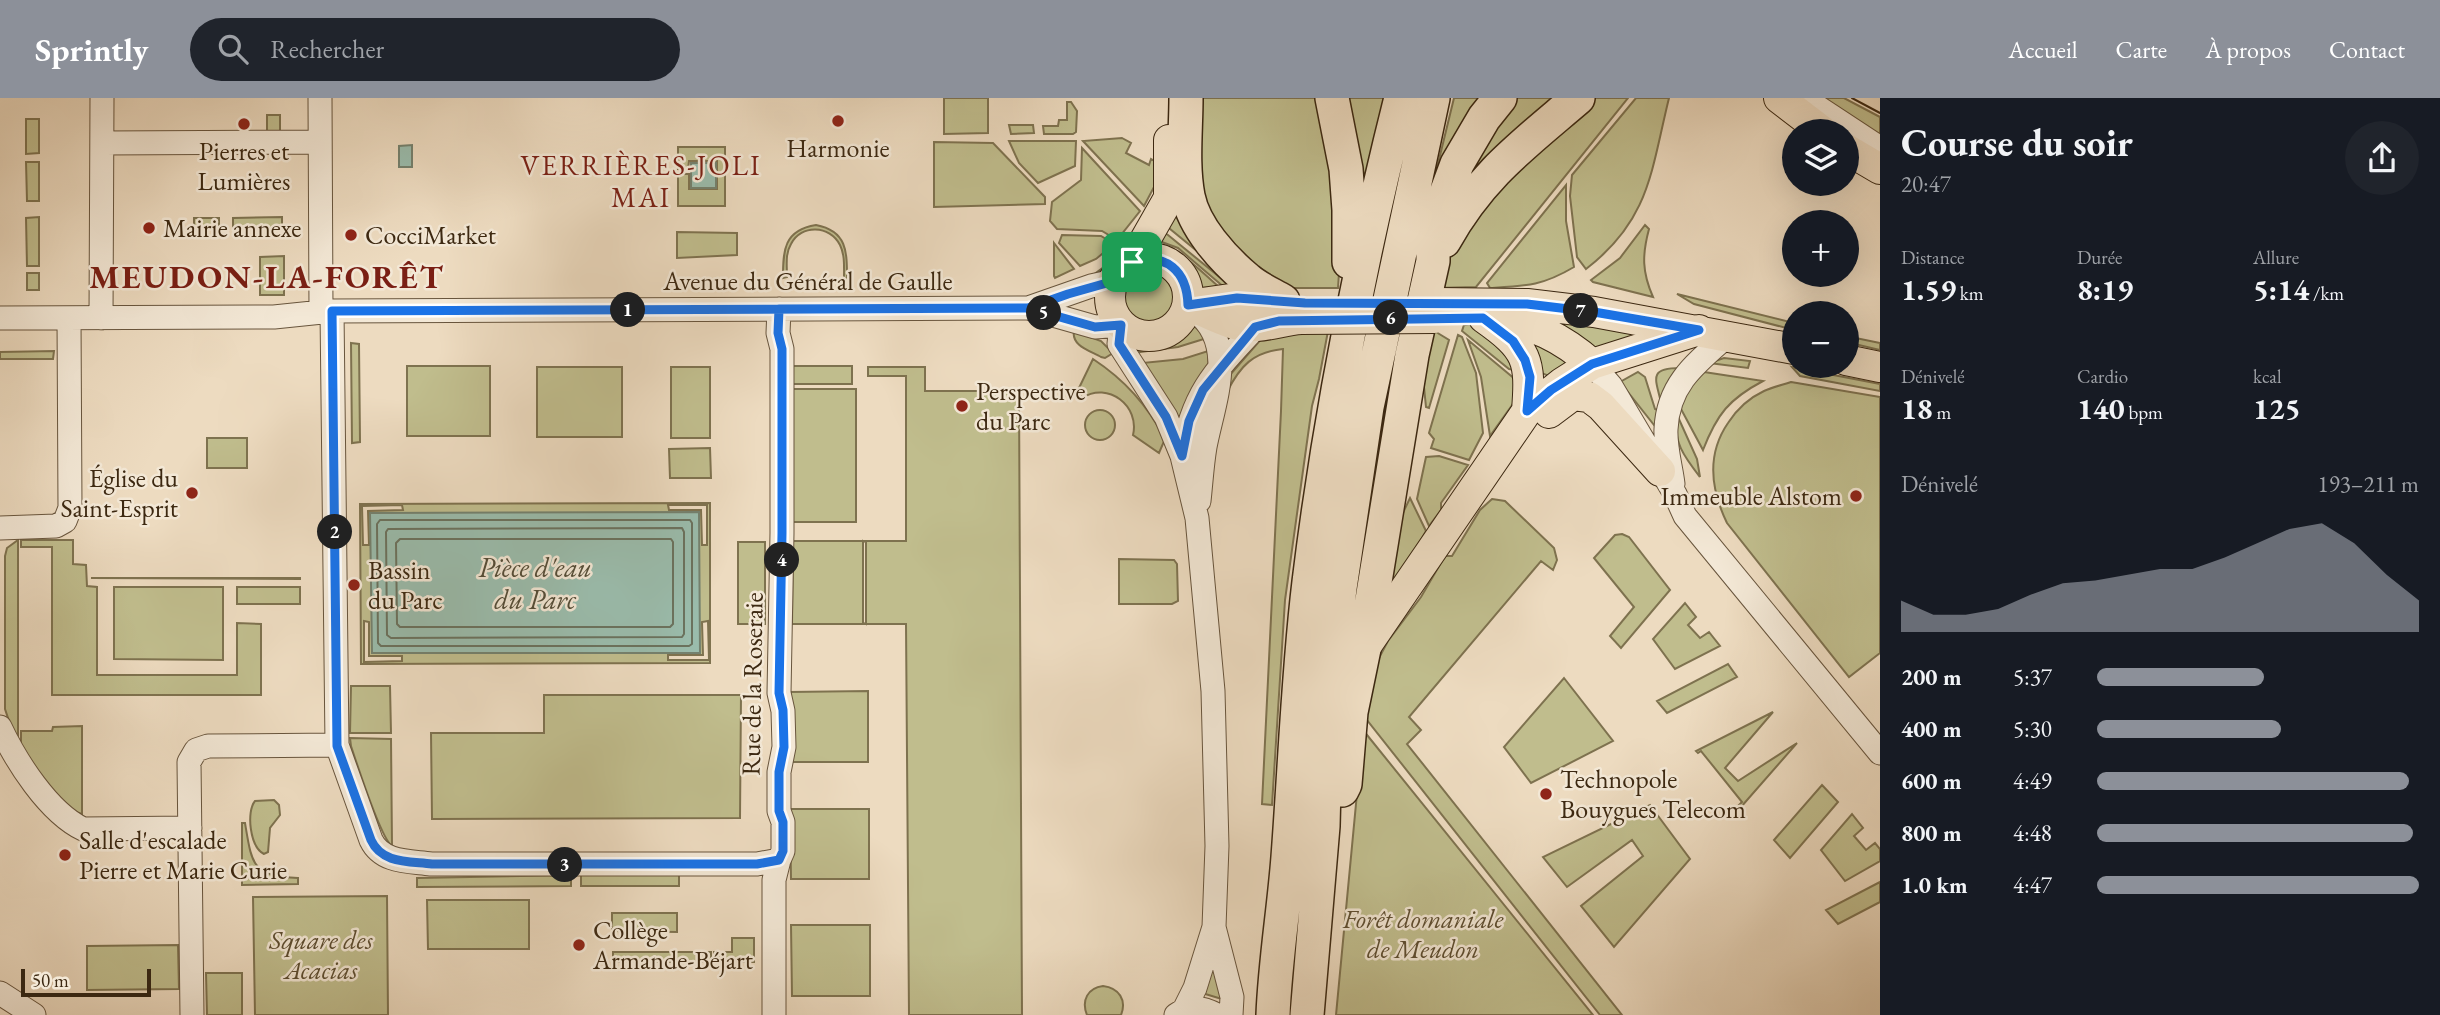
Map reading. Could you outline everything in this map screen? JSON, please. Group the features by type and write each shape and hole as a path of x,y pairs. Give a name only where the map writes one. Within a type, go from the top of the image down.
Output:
{"highway":[{"path":"1186,98 1186,178 1191,207 1203,229 1229,262 1248,280 1297,308"},
{"path":"1332,98 1346,169 1349,211 1348,335"},
{"path":"1273,1015 1309,583 1335,399 1401,98"},
{"path":"1307,1015 1323,826 1326,709 1344,561 1370,394 1433,98"},
{"path":"1323,826 1345,784 1351,712 1364,649 1412,355 1433,261 1433,239 1457,164 1484,118 1500,98"},
{"path":"1433,261 1460,212 1489,177 1578,98"}],"main road":[{"path":"1123,272 1144,259 1167,263 1177,271 1184,281 1188,305 1176,325 1155,336 1143,336 1121,325 1111,305 1111,293 1123,272 1169,198 1170,98"},
{"path":"1779,98 1806,119"},
{"path":"1859,157 1880,169"},
{"path":"1188,305 1237,298 1297,308 1436,310 1527,304 1606,314 1782,347"},
{"path":"1188,305 1234,324 1255,327 1279,321 1297,308"},
{"path":"1436,310 1511,321 1544,331 1562,340 1592,364"},
{"path":"1483,318 1513,341 1525,360 1530,377 1527,411"},
{"path":"1364,649 1527,411 1551,390 1592,364 1713,333"},
{"path":"1859,363 1880,367"},
{"path":"1478,485 1555,407 1573,395 1589,397 1601,406 1667,483"}],"street":[{"path":"101,318 102,98"},
{"path":"320,98 337,746 374,846 378,852 390,859 432,864 757,864 779,860"},
{"path":"1804,98 1880,148"},
{"path":"102,143 320,142"},
{"name":"Avenue du Général de Gaulle","path":"1028,308 1123,272"},
{"path":"1188,305 1209,322 1221,365 1204,452 1197,518"},
{"name":"Avenue du Général de Gaulle","path":"0,318 274,317 326,311 1028,308 1095,327 1121,325"},
{"name":"Rue de la Roseraie","path":"774,1015 774,880 783,851 779,772 784,747 783,710 779,693 782,349 778,333 779,309"},
{"path":"0,528 56,526 65,521 70,508 69,318"},
{"path":"1121,325 1119,344 1166,417 1182,456 1197,518 1213,691 1217,828 1214,926 1195,988 1180,1012"},
{"path":"1182,456 1189,421 1203,390 1255,327"},
{"path":"1667,483 1665,431 1669,409 1680,381 1713,333"},
{"path":"1592,364 1611,386 1697,533 1880,753"},
{"path":"0,727 12,754 35,785 70,823 83,829 190,828"},
{"path":"192,1015 189,762 195,750 208,746 337,746"},
{"path":"1214,926 1232,997 1231,1015"},
{"path":"0,993 34,1015"},
{"path":"1180,1012 1205,1008 1217,1015"}],"green space":[{"path":"944,98 988,98 988,133 944,134"},
{"path":"1195,98 1321,98 1341,242 1338,288 1292,288 1263,277 1203,208"},
{"path":"1342,98 1385,98 1362,196"},
{"path":"1454,98 1488,98 1410,288 1426,213"},
{"path":"1514,98 1564,98 1473,178 1465,172"},
{"path":"1588,98 1628,98 1476,287 1434,288 1460,227"},
{"path":"1636,98 1669,98 1652,171 1636,213 1607,251 1586,269 1577,257 1570,196 1572,175"},
{"path":"1813,98 1844,98 1880,117 1880,142 1859,128 1859,119 1845,119"},
{"path":"1067,102 1071,102 1077,111 1076,132 1044,134 1043,126 1058,126 1059,120 1067,120"},
{"path":"267,115 280,115 280,133 267,133"},
{"path":"26,119 39,119 39,153 26,154"},
{"path":"1009,125 1033,125 1034,133 1011,134"},
{"path":"1122,138 1131,143 1126,153 1149,165 1151,159 1156,162 1154,187 1144,206 1083,141"},
{"path":"1009,141 1076,141 1075,166 1038,183 1019,163"},
{"path":"934,142 993,143 1045,197 1045,204 934,207"},
{"path":"678,147 725,147 725,206 678,206 678,174 689,174 689,189 717,189 717,161 689,161 688,169 678,169"},
{"path":"1082,148 1140,211 1117,240 1102,231 1057,229 1050,221 1052,202 1081,180"},
{"path":"26,162 39,162 39,201 27,201"},
{"path":"1566,185 1566,221 1574,267 1534,284 1490,288 1487,283"},
{"path":"1176,205 1236,283 1164,224"},
{"path":"39,217 39,266 27,266 26,218"},
{"path":"282,217 282,229 233,229 233,218"},
{"path":"194,218 219,218 219,229 194,229"},
{"path":"816,225 834,232 839,237 847,260 847,279 844,278 840,245 830,234 816,230 801,233 791,244 787,256 787,277 783,278 785,250 791,237 797,231"},
{"path":"1645,225 1649,229 1644,255 1645,271 1653,297 1593,282 1591,280 1620,258"},
{"path":"1160,230 1233,288 1225,288 1178,248 1159,241"},
{"path":"677,232 737,233 737,255 677,258"},
{"path":"1062,235 1101,236 1114,244 1096,259 1080,266 1059,243"},
{"path":"1054,243 1074,269 1055,278 1054,276"},
{"path":"1163,246 1172,250 1197,267 1219,287 1201,288 1193,270 1185,261 1161,248 1143,247"},
{"path":"1138,248 1125,253 1093,275 1127,250"},
{"path":"284,256 284,295 260,295 260,257"},
{"path":"27,273 39,273 39,290 27,290"},
{"path":"1149,273 1167,280 1174,298 1167,316 1149,323 1131,316 1124,298 1131,280"},
{"path":"1677,294 1782,320 1782,327 1694,304"},
{"path":"1533,316 1643,330 1642,337 1597,349"},
{"path":"1193,325 1207,338 1178,347 1132,353 1132,344 1150,348 1163,346"},
{"path":"1464,325 1481,327 1521,371 1509,369 1462,331"},
{"path":"1508,327 1573,360 1549,376 1536,371"},
{"path":"1074,331 1101,341 1113,353 1105,358 1087,350 1076,341"},
{"path":"1328,331 1312,406 1285,600 1272,805 1262,804 1283,349 1263,353 1249,362 1227,392 1229,376 1263,337"},
{"path":"1436,332 1449,340 1429,408 1426,407 1421,357 1424,335"},
{"path":"1458,335 1462,337 1476,373 1483,433 1469,460 1431,448 1434,439 1429,433"},
{"path":"1859,339 1880,343 1880,350 1859,345"},
{"path":"1468,340 1516,380 1515,401 1490,436 1481,377"},
{"path":"351,343 359,344 360,442 352,443"},
{"path":"54,351 53,359 0,359 0,352"},
{"path":"1208,351 1209,371 1179,423 1142,363 1183,359"},
{"path":"1724,358 1750,361 1748,368 1709,363"},
{"path":"1093,359 1125,385 1151,415 1165,439 1159,453 1133,435 1132,415 1120,399 1102,393 1082,398 1078,390"},
{"path":"407,366 490,366 490,436 407,436"},
{"path":"792,366 852,366 852,384 792,384"},
{"path":"537,367 622,367 622,437 537,437"},
{"path":"671,367 710,367 710,438 671,438"},
{"path":"868,367 925,367 925,391 1019,391 1022,1015 909,1015 906,624 866,624 866,542 863,541 906,541 906,376 868,376"},
{"path":"1680,368 1661,402 1656,381 1659,372"},
{"path":"1638,372 1645,377 1655,409 1660,411 1658,430 1620,382"},
{"path":"1704,372 1763,381 1741,394 1719,417 1703,450 1681,409 1677,407 1689,386"},
{"path":"1811,378 1849,378 1880,384 1880,391"},
{"path":"1791,382 1880,397 1880,653 1849,677 1727,523 1714,485 1716,447 1732,418 1744,404 1759,394"},
{"path":"791,389 856,389 856,522 791,522"},
{"path":"1100,410 1111,414 1115,425 1111,436 1100,440 1089,436 1085,425 1089,414"},
{"path":"1678,417 1697,459 1700,477 1678,441"},
{"path":"207,438 247,438 247,468 207,468"},
{"path":"710,448 711,478 670,478 669,449"},
{"path":"1439,456 1468,465 1441,503 1441,510 1429,526 1417,499 1426,457"},
{"path":"1410,498 1426,531 1383,606 1391,538"},
{"path":"1492,499 1505,501 1554,548 1557,560 1553,570 1541,561 1409,717 1421,730 1407,744 1622,1015 1600,1015 1367,720 1363,699 1371,673 1388,641 1421,597 1445,556 1452,556 1480,510"},
{"name":"Pièce d'eau du Parc","path":"710,503 710,663 361,664 360,504","holes":["402,505 403,510 368,511 369,545 363,545 362,506","668,505 707,505 707,545 702,545 701,510 669,510","364,621 369,622 369,656 402,656 402,661 364,662","708,621 709,660 668,660 668,655 703,655 702,622"]},
{"path":"1615,535 1629,537 1670,590 1621,648 1610,636 1634,607 1594,558"},
{"path":"18,540 18,748 5,709 5,556 7,548"},
{"path":"21,540 73,540 73,564 86,565 87,586 97,587 97,675 237,675 237,623 261,624 261,695 52,695 52,547 21,547"},
{"path":"793,541 863,541 863,623 866,624 792,624"},
{"path":"738,542 765,542 765,624 738,624"},
{"path":"1119,559 1174,560 1177,564 1178,601 1172,604 1119,604"},
{"path":"91,578 300,578 300,579"},
{"path":"114,587 223,587 223,660 114,659"},
{"path":"237,587 300,587 300,604 237,604"},
{"path":"1685,603 1696,617 1688,625 1700,638 1709,632 1720,646 1675,669 1653,639"},
{"path":"1728,664 1737,677 1667,713 1657,701"},
{"path":"1564,678 1613,741 1531,783 1504,747"},
{"path":"351,686 390,686 391,733 350,733"},
{"path":"868,691 868,762 790,762 789,692"},
{"path":"544,695 741,695 740,818 432,819 431,733 544,733"},
{"path":"1773,712 1725,768 1738,781 1797,743 1741,807 1739,805 1742,802 1701,751 1696,751"},
{"path":"82,726 82,814 69,810 21,753 21,731 52,731 53,727"},
{"name":"Forêt domaniale de Meudon","path":"1363,730 1593,1015 1336,1015"},
{"path":"350,738 391,739 392,846 376,816"},
{"path":"1822,785 1838,802 1790,858 1774,840"},
{"path":"274,800 279,805 280,815 270,828 268,852 264,854 255,844 251,829 252,806 255,801"},
{"path":"1650,805 1690,859 1614,947 1581,906 1643,856 1632,840 1567,887 1543,857"},
{"path":"790,809 869,809 869,879 791,879"},
{"path":"1852,814 1863,828 1854,836 1866,850 1875,843 1880,849 1880,861 1845,881 1821,850"},
{"path":"242,823 245,823 250,849 257,866 271,874 298,878 298,884 242,885"},
{"path":"679,874 679,886 581,886 581,875"},
{"path":"571,875 571,886 417,887 417,878"},
{"path":"1880,882 1880,902 1838,924 1826,910"},
{"name":"Square des Acacias","path":"387,896 388,1015 255,1015 253,897"},
{"path":"427,900 529,900 529,949 428,949"},
{"path":"612,913 677,913 677,932 612,931"},
{"path":"791,925 870,925 870,996 792,996"},
{"path":"732,938 754,938 754,962 714,962 714,952 732,952"},
{"path":"178,945 179,989 87,990 87,946"},
{"path":"1209,947 1225,1000 1202,993"},
{"path":"613,952 711,952 711,962 613,962"},
{"path":"206,973 242,973 242,1015 207,1015"},
{"path":"1103,986 1113,989 1120,996 1123,1004 1121,1015 1087,1015 1087,996 1093,989"}],"water":[{"path":"412,145 412,167 399,167 399,146"},
{"path":"691,163 716,163 716,188 691,188"},
{"name":"Pièce d'eau du Parc","path":"699,512 700,653 372,653 370,513"}],"tram line":[{"path":"1852,98 1880,113"}],"place":[{"name":"Harmonie","path":"838,121"},
{"name":"Pierres et Lumières","path":"244,124"},
{"name":"Mairie annexe","path":"149,228"},
{"name":"CocciMarket","path":"351,235"},
{"name":"Perspective du Parc","path":"962,406"},
{"name":"Église du Saint-Esprit","path":"192,493"},
{"name":"Immeuble Alstom","path":"1856,496"},
{"name":"Bassin du Parc","path":"354,585"},
{"name":"Technopole Bouygues Telecom","path":"1546,794"},
{"name":"Salle d'escalade Pierre et Marie Curie","path":"65,855"},
{"name":"Collège Armande-Béjart","path":"579,945"}],"district":[{"name":"VERRIÈRES-JOLI MAI","path":"641,181"},
{"name":"MEUDON-LA-FORÊT","path":"267,276"}],"route":[{"path":"1132,262 1114,281 1091,286 1028,308 532,310 332,311 337,746 371,840 378,852 390,859 432,864 757,864 779,860 783,851 779,772 784,747 783,710 779,693 782,526 782,349 778,333 779,309 1028,308 1095,327 1121,325 1119,344 1155,397 1182,456 1189,421 1203,390 1255,327 1279,321 1483,318 1504,332 1525,360 1530,377 1527,411 1551,390 1592,364 1699,330 1641,319 1527,304 1305,303 1237,298 1188,305 1184,281 1167,263 1156,259 1132,262"}]}
